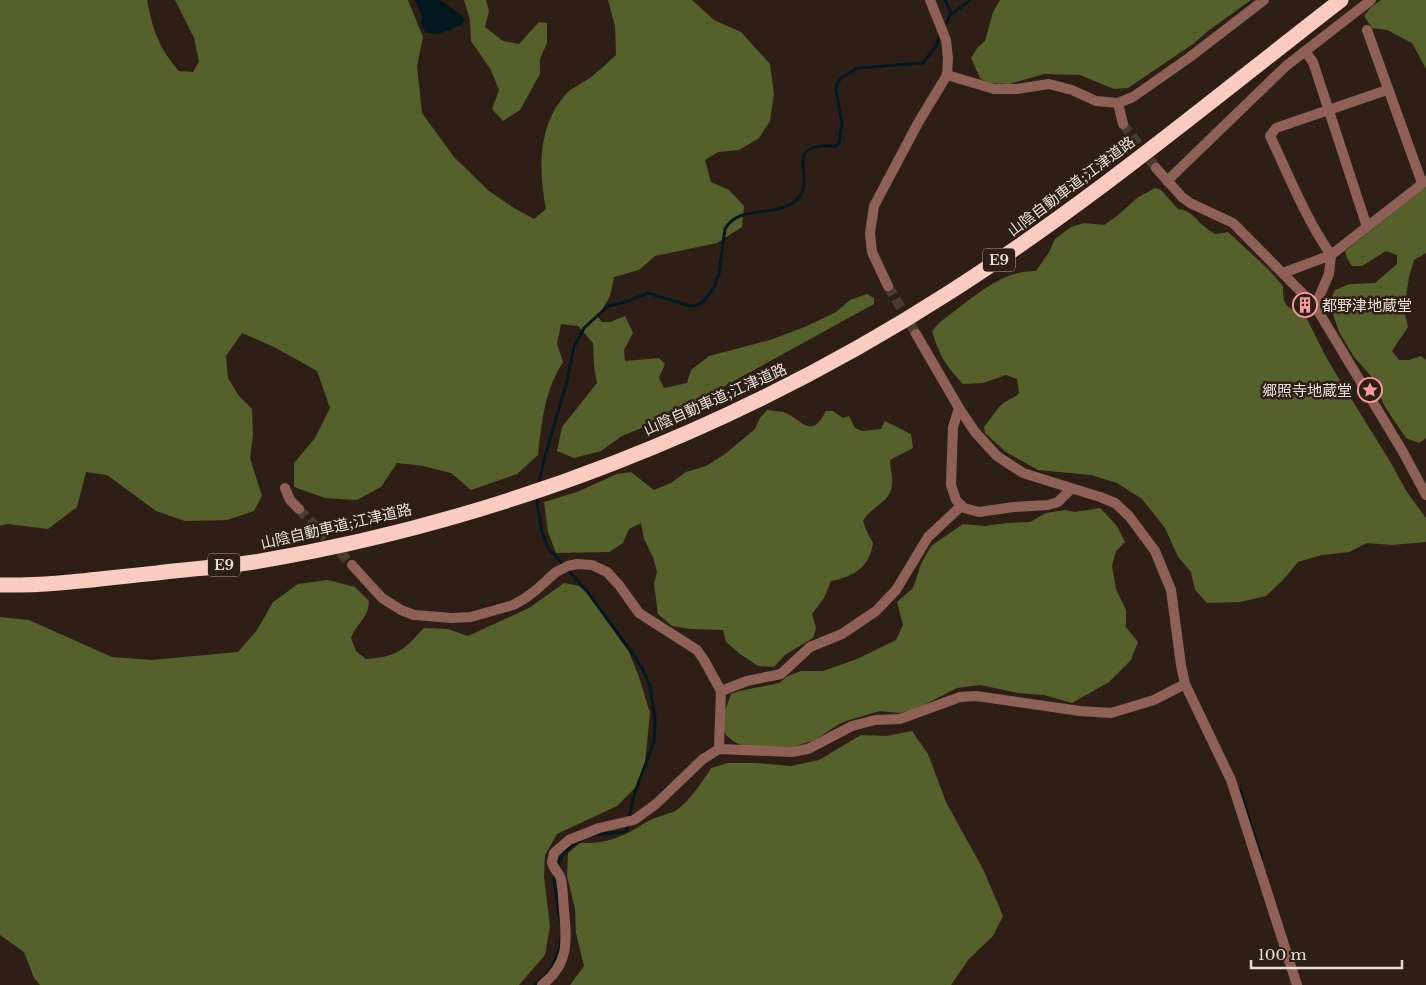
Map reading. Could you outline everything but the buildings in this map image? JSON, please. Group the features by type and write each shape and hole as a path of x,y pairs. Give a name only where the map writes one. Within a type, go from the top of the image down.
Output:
{"highway":[{"name":"山陰自動車道;江津道路","path":"0,585 82,581 251,562 319,550 444,519 524,495 692,431 784,389 865,344 948,294 1010,253 1102,187 1342,0"}],"street":[{"path":"888,286 872,252 870,233 874,206 918,123 947,75 946,40 930,0"},
{"path":"947,75 994,89 1017,89 1049,84 1072,90 1096,100 1118,103 1133,97 1190,57 1264,0"},
{"path":"1167,181 1286,66 1372,0"},
{"path":"1283,273 1331,255 1424,182 1387,90 1367,30"},
{"path":"1305,51 1314,62 1368,227"},
{"path":"1315,306 1329,274 1331,255 1296,191 1270,136 1276,128 1387,90"},
{"path":"1118,103 1123,124"},
{"path":"1156,168 1182,197 1190,203 1234,223 1315,306 1403,452 1426,495"},
{"path":"916,334 959,408 985,445 1008,465 1023,473 1100,496 1114,503 1129,516 1155,552 1171,590 1185,684 1231,780 1297,985"},
{"path":"959,408 953,427 951,470 952,490 961,506 967,510 979,512 1048,505 1058,502 1071,488"},
{"path":"285,488 290,500 299,510"},
{"path":"720,692 747,681 781,674 810,648 842,634 876,611 896,590 928,537 961,506"},
{"path":"352,566 382,598 401,610 414,615 452,618 471,617 513,605 565,568 577,564 592,565 607,572 639,613 696,650 704,660 720,692 719,749"},
{"path":"542,985 561,964 566,948 561,880 552,858 554,853 569,840 599,828 624,824 634,820 656,804 703,759 719,749 791,752 808,749 852,726 875,720 900,719 960,697 976,696 1080,711 1112,713 1154,700 1185,684"}],"green space":[{"path":"0,0 147,0 157,38 166,54 179,71 193,72 199,62 194,38 175,0 408,0 423,37 417,66 422,113 454,157 489,191 534,219 546,209 541,163 546,133 557,105 567,93 590,78 616,55 615,26 608,0 692,0 714,20 741,32 770,64 774,94 770,121 759,138 739,150 718,152 705,160 711,182 729,190 744,206 742,227 717,243 655,256 639,270 614,277 610,296 598,317 602,322 610,322 625,316 633,333 624,350 625,361 659,358 665,364 659,378 664,388 687,383 691,370 709,356 770,340 807,326 836,312 850,300 867,294 874,298 874,304 683,409 660,424 644,427 622,436 601,451 574,458 557,451 562,427 597,383 593,343 578,326 561,324 557,344 563,362 548,396 538,455 517,474 471,490 451,473 423,466 397,463 381,487 357,500 325,498 294,487 294,463 315,438 330,408 317,371 274,347 242,333 226,356 228,378 239,396 252,409 253,435 250,458 262,496 254,511 227,520 185,521 156,511 107,475 86,472 77,507 48,529 7,524 0,526"},
{"path":"464,0 486,0 489,11 485,27 503,41 519,44 539,22 547,23 547,43 540,59 540,74 520,110 503,121 492,109 499,90 491,70 471,41 470,20"},
{"path":"1000,0 1251,0 1193,44 1128,88 1114,89 1080,75 1044,74 1009,84 988,83 980,78 971,58 977,48 985,41 993,12"},
{"path":"1381,0 1426,0 1426,69 1412,43 1387,30 1372,28 1364,16 1371,7"},
{"path":"1426,187 1426,253 1414,260 1409,277 1404,310 1408,327 1392,351 1399,360 1409,360 1421,356 1426,360 1426,438 1419,443 1406,438 1384,405 1372,377 1354,357 1339,332 1329,302 1335,290 1350,284 1375,283 1397,264 1397,255 1386,251 1362,266 1352,266 1345,251"},
{"path":"1155,188 1161,190 1178,209 1190,213 1215,234 1228,232 1268,269 1283,286 1286,305 1304,313 1342,384 1407,492 1426,518 1426,542 1392,545 1367,543 1349,552 1322,555 1298,562 1266,596 1240,602 1207,603 1195,590 1191,572 1178,557 1165,528 1142,499 1117,483 1091,475 1038,470 1006,452 985,433 984,427 1002,404 1019,393 1017,379 1006,375 983,383 963,384 944,360 932,331 940,322 997,281 1022,272 1036,271 1055,239 1071,227 1084,223 1104,225 1137,198"},
{"path":"767,410 783,412 810,427 820,420 826,411 833,411 843,418 849,416 855,428 862,431 881,429 885,421 911,434 913,448 890,460 891,490 888,496 863,521 873,543 864,565 853,574 831,581 824,598 812,614 816,628 813,638 785,655 774,667 758,666 740,654 726,642 723,630 690,629 672,626 658,614 654,584 657,572 653,557 644,539 641,523 629,529 623,543 609,552 556,553 548,532 544,502 577,492 617,474 631,472 654,490 671,483 686,472 706,466 725,454 755,429 760,418"},
{"path":"1100,508 1117,526 1125,542 1116,551 1112,566 1116,589 1126,610 1126,627 1138,642 1131,660 1109,682 1072,703 1044,695 1018,693 980,685 957,688 916,709 899,713 880,711 849,720 839,724 815,740 792,747 745,747 726,735 724,730 725,711 731,694 779,683 788,676 801,671 823,671 857,659 896,640 903,625 897,602 913,588 921,564 931,546 963,524 985,526 1030,522 1046,513 1065,510 1075,512"},
{"path":"328,580 355,587 369,601 367,613 351,638 356,651 366,659 386,656 399,651 424,628 448,629 468,636 529,608 564,583 579,586 588,594 629,652 650,713 644,773 635,788 617,806 557,834 545,855 544,877 550,926 545,955 519,985 40,985 34,978 24,952 0,935 0,617 29,620 112,657 152,660 238,652 257,630 273,602 298,584"},
{"path":"912,731 928,754 946,802 984,871 1003,916 993,936 968,960 951,985 570,985 584,966 576,933 575,909 567,876 568,853 580,843 600,842 616,838 651,820 673,812 689,799 711,768 728,763 791,766 819,760 861,735 886,736"}],"water":[{"path":"415,0 441,0 465,19 462,25 438,34 426,33 421,24 422,16"}],"waterway":[{"path":"945,0 950,10 950,15"},
{"path":"947,22 950,15 971,0"},
{"path":"538,486 566,385 574,347 584,328 608,306 626,302 648,293 690,306 703,302 714,288 719,274 725,229 731,221 739,216 777,209 795,201 802,192 804,183 803,157 808,150 818,147 836,146 839,143 842,123 836,90 841,78 858,68 923,63 936,46 939,38"},
{"path":"537,495 542,532 548,548 587,591 635,657 650,686 655,719 654,742 634,795 629,818"},
{"path":"1240,790 1262,859"},
{"path":"592,835 623,832 627,830 628,824"},
{"path":"557,867 566,851 580,841"},
{"path":"555,873 554,880 560,921"},
{"path":"535,985 550,970 558,951 561,937"}],"tunnel":[{"path":"1123,124 1156,168"},
{"path":"888,286 916,334"},
{"path":"299,509 352,565"}],"place":[{"name":"都野津地蔵堂","path":"1305,305"},
{"name":"郷照寺地蔵堂","path":"1370,390"}]}
